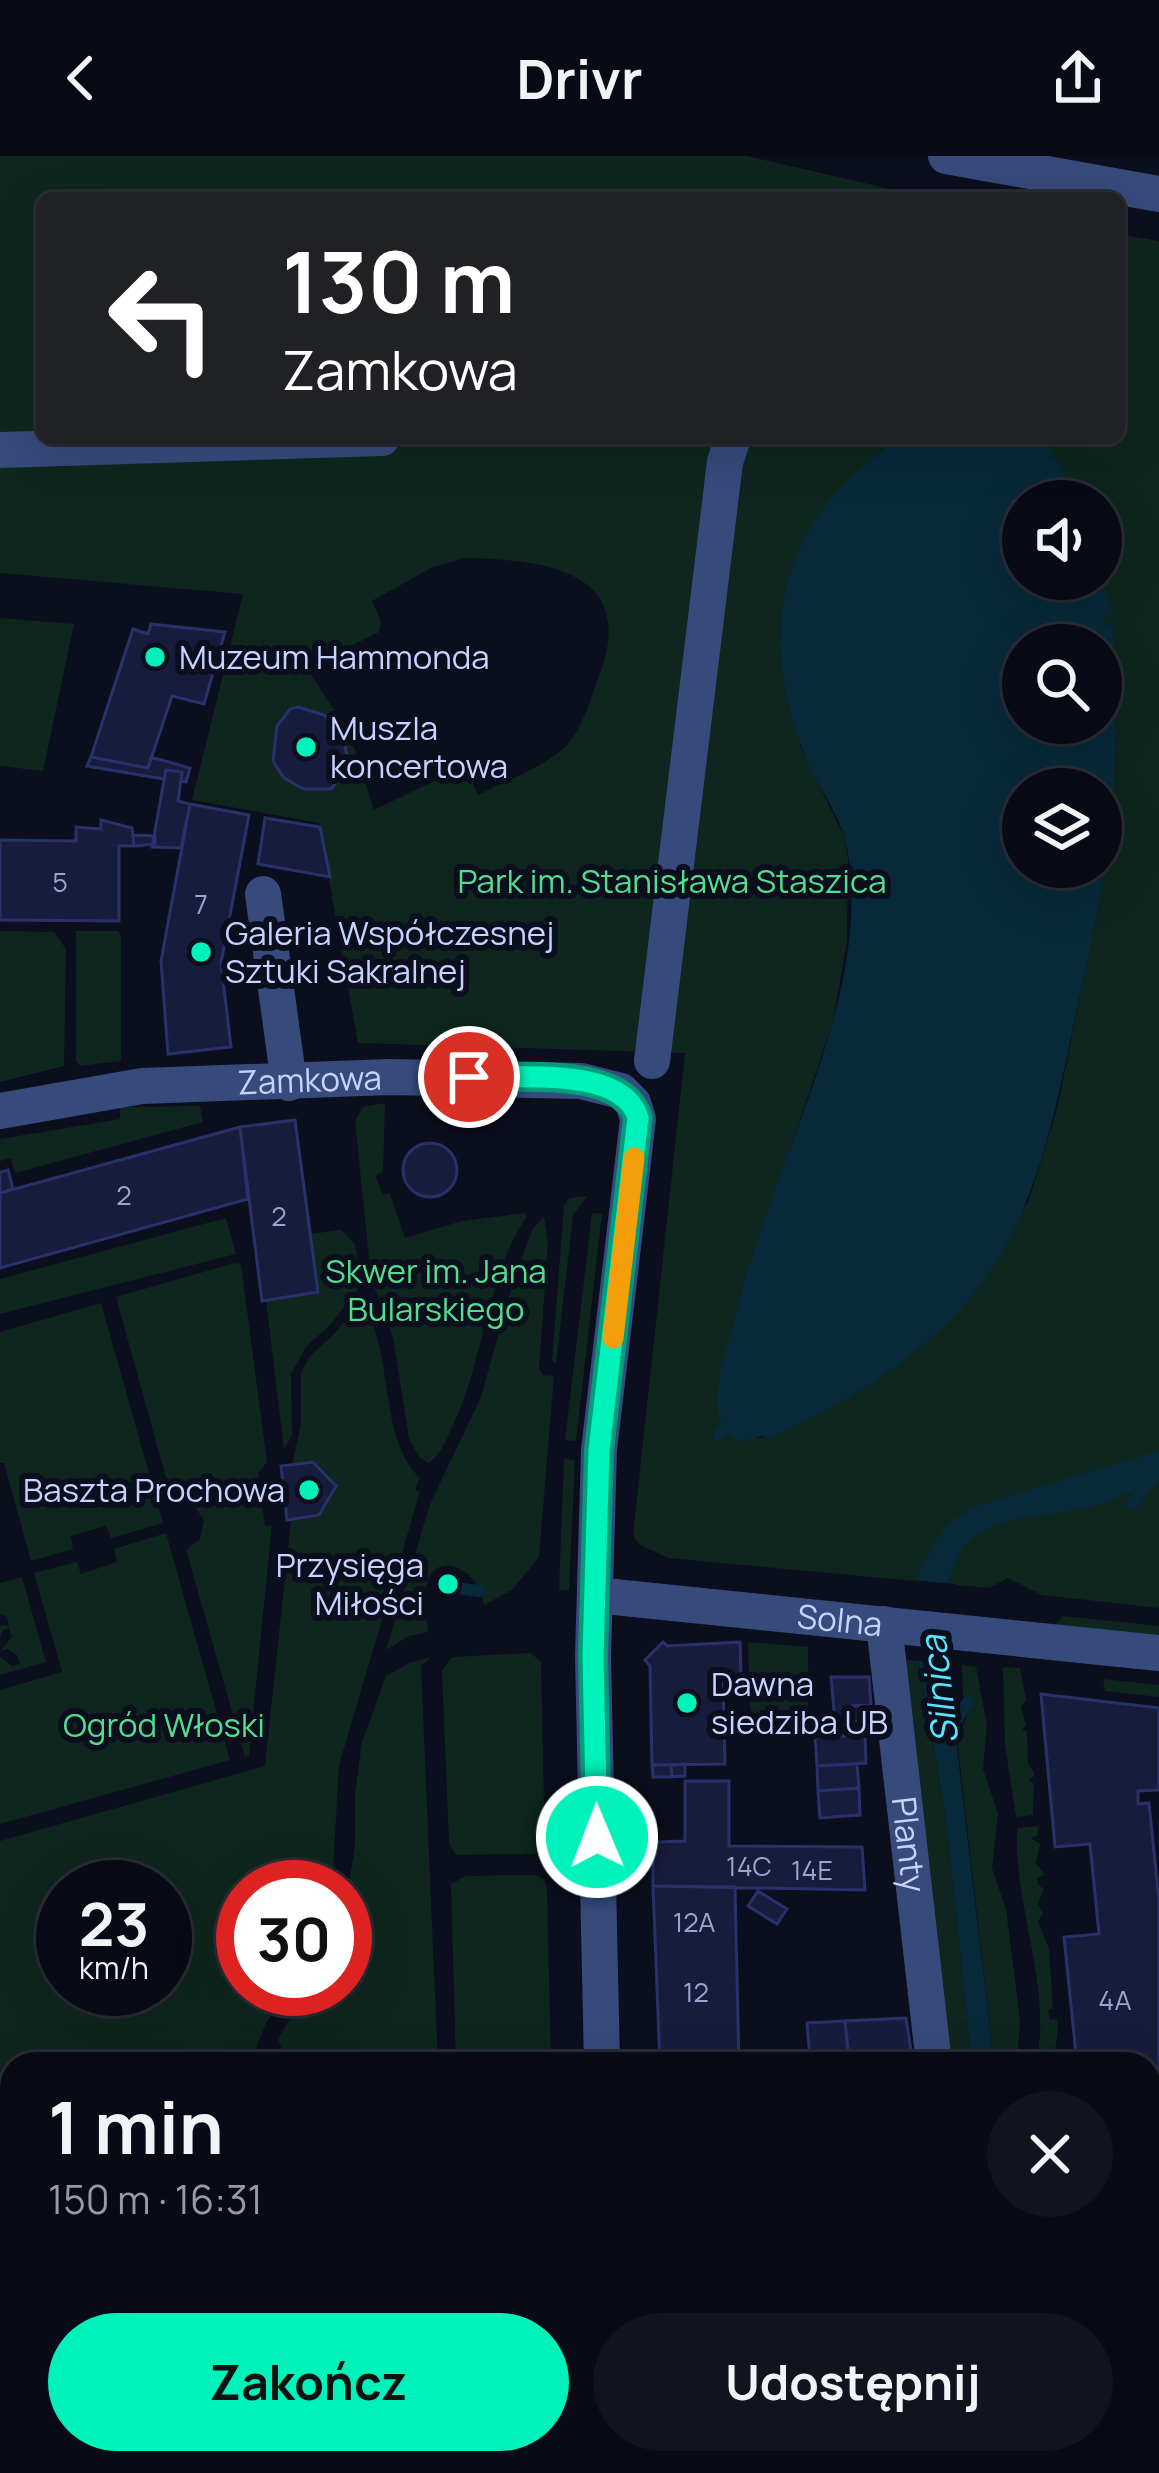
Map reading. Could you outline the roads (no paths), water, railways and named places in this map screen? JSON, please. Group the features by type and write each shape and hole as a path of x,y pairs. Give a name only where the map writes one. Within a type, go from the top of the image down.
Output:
{"street":[{"path":"946,156 1159,194"},
{"path":"0,450 191,444"},
{"path":"652,1061 725,463 731,444"},
{"path":"263,894 290,1082"},
{"name":"Zamkowa","path":"0,1111 142,1086 389,1077 581,1081 621,1091 633,1103 638,1118 599,1450 595,1595"},
{"path":"595,1595 602,2052"},
{"name":"Solna","path":"595,1595 1159,1653"},
{"name":"Planty","path":"896,1626 933,2052"}],"water":[{"path":"888,444 1047,444 1066,480 1002,480 1002,600 1109,600 1113,611 1103,618 1104,624 1002,624 1002,744 1114,744 1114,768 1002,768 1002,888 1102,888 1045,1148 1003,1251 958,1312 894,1367 795,1426 770,1438 739,1442 718,1413 719,1377 756,1244 828,1039 849,937 848,852 792,718 781,653 781,622 795,559 829,501"},
{"name":"Silnica","path":"1159,1451 1159,1480 1098,1505 1018,1519 984,1531 959,1554 951,1573 944,1637 993,2052 971,2052 945,1814 914,1635 920,1571 938,1537 955,1518 976,1506"}],"waterway":[{"path":"719,1435 725,1428"},
{"path":"1132,1504 1159,1470"},
{"path":"463,1589 479,1591"},
{"name":"Silnica","path":"947,1735 968,1702"}],"place":[{"name":"Muzeum Hammonda","path":"155,657"},
{"name":"Muszla koncertowa","path":"306,747"},
{"name":"Galeria Współczesnej Sztuki Sakralnej","path":"201,952"},
{"name":"Baszta Prochowa","path":"309,1490"},
{"name":"Przysięga Miłości","path":"448,1584"},
{"name":"Dawna siedziba UB","path":"687,1703"}],"park label":[{"name":"Park im. Stanisława Staszica","path":"672,881"},
{"name":"Skwer im. Jana Bularskiego","path":"436,1290"},
{"name":"Ogród Włoski","path":"164,1725"}]}
